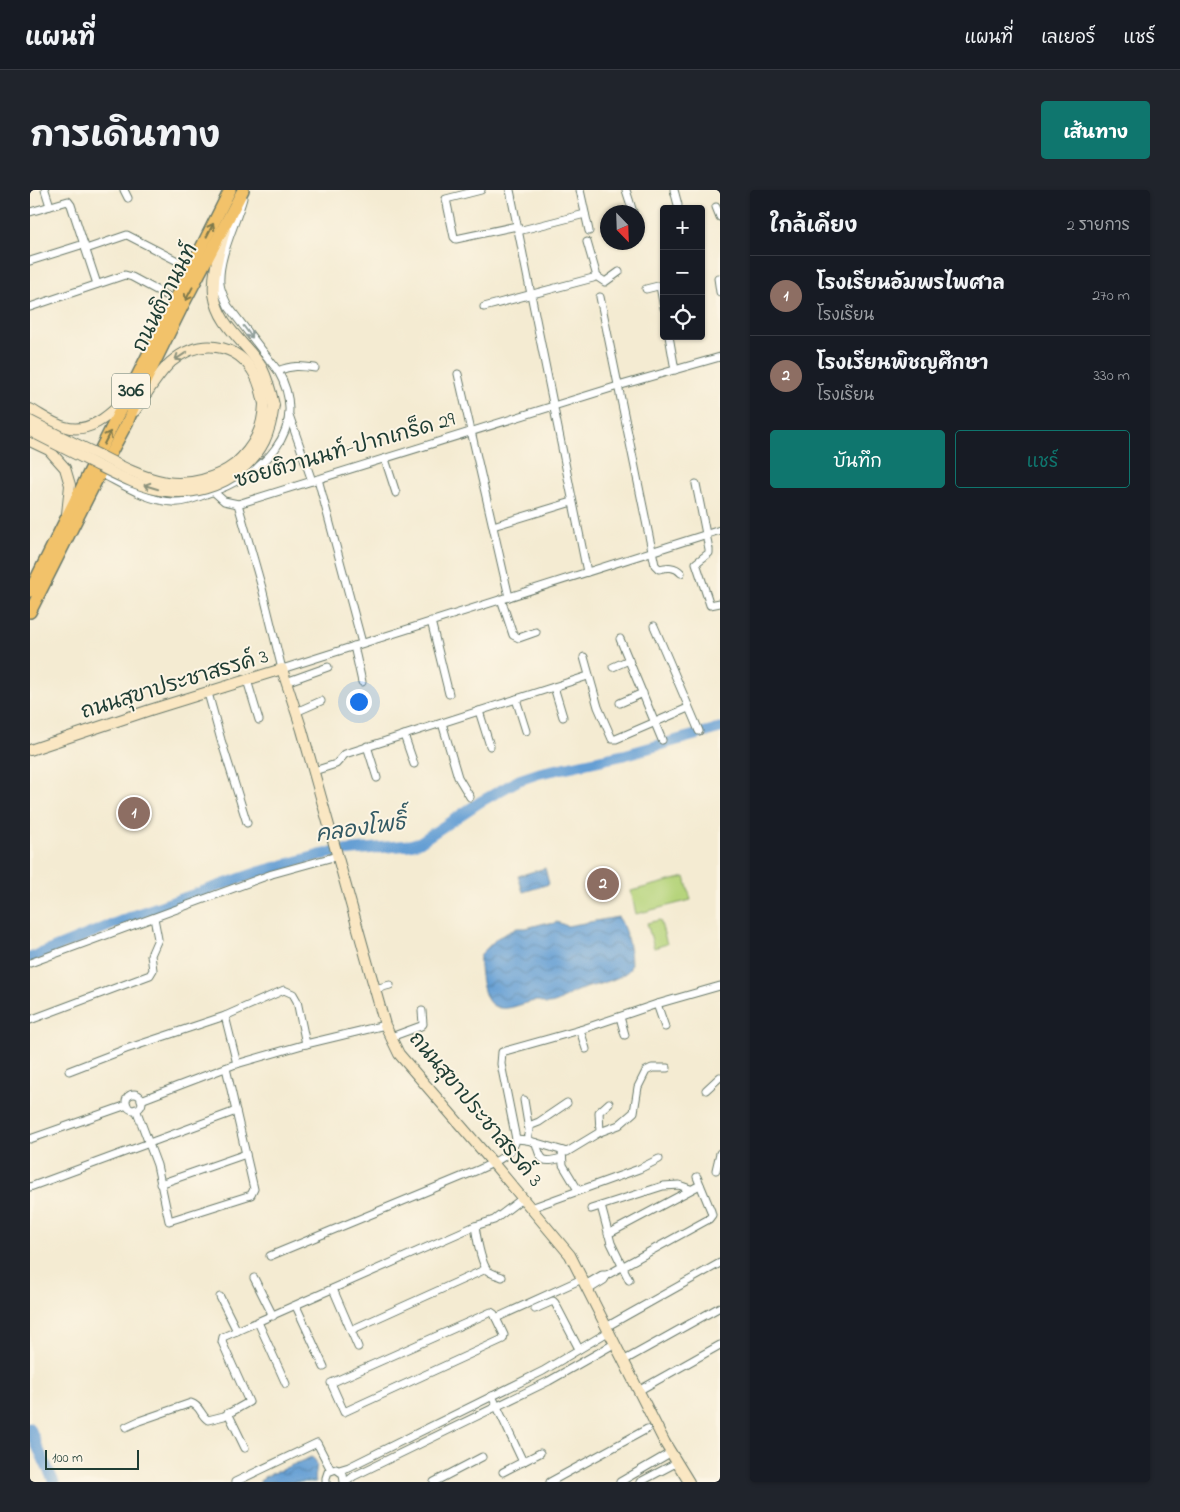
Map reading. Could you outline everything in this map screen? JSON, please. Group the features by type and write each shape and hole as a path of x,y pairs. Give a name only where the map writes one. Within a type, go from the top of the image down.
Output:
{"main road":[{"name":"ถนนติวานนท์","path":"30,591 230,190"},
{"name":"ถนนติวานนท์","path":"30,612 126,423 138,394 227,219 244,190"},
{"path":"30,431 126,479 164,491 187,492 224,482 250,463 270,432 270,386 262,368 230,331 220,315 216,302 214,292 215,276 227,219"},
{"path":"30,421 130,471 166,482 185,483 219,474 230,468 244,456 254,444 269,405 258,381 246,362 228,349 207,346 187,351 172,362 126,423"},
{"path":"30,410 66,427 76,428 92,425 105,418 128,397"},
{"path":"43,448 59,448 67,443 68,433 66,427"},
{"path":"30,441 49,450 65,468 70,485 66,520"},
{"name":"ถนนสุขาประชาสรรค์ 3","path":"30,750 282,669 314,771 385,1024 399,1054 570,1255 670,1453 689,1482"}],"street":[{"path":"46,190 50,206"},
{"path":"124,190 128,198"},
{"name":"ซอยติวานนท์-ปากเกร็ด 29","path":"244,190 238,217 225,252 220,284 228,306 278,371 286,388 288,412 282,438 262,464 253,473 234,484 214,492 224,501 238,504 618,386 720,357"},
{"path":"481,190 446,199 456,239 585,214"},
{"path":"510,190 587,572"},
{"path":"580,190 589,231"},
{"path":"626,190 631,205"},
{"path":"674,190 678,205"},
{"path":"30,212 68,201 71,205 97,284"},
{"path":"716,207 720,217"},
{"path":"30,261 127,235 191,268"},
{"path":"587,242 596,276 605,282 619,272"},
{"path":"30,307 129,275 174,300"},
{"path":"484,307 596,276"},
{"path":"718,278 720,292"},
{"path":"646,289 660,286"},
{"path":"600,297 652,552 657,568 671,567 678,569 681,573"},
{"path":"670,340 675,370"},
{"path":"278,371 297,365 315,368"},
{"path":"458,374 509,597"},
{"path":"288,412 315,480 358,645 362,682"},
{"path":"385,459 396,493"},
{"path":"100,473 159,502 176,503 214,492"},
{"path":"696,484 709,553 696,563 710,605 720,603"},
{"path":"493,526 572,502"},
{"path":"238,504 262,588 282,669 720,530"},
{"path":"501,599 512,635 519,638 536,632"},
{"path":"431,622 449,694"},
{"path":"654,626 698,731"},
{"path":"620,639 662,740"},
{"path":"584,657 598,707 612,739 616,739 688,708"},
{"path":"613,667 628,660"},
{"path":"286,682 328,667"},
{"path":"314,771 336,764 343,754 588,676"},
{"path":"247,680 258,720"},
{"path":"554,687 563,716"},
{"path":"208,693 247,823"},
{"path":"620,703 643,693"},
{"path":"516,699 526,731"},
{"path":"296,712 321,701"},
{"path":"479,711 490,746"},
{"path":"442,723 456,772 470,797"},
{"path":"404,735 414,764"},
{"path":"367,746 378,778"},
{"path":"30,963 272,874 337,853"},
{"path":"30,1020 150,975 153,970 151,955 158,939 154,918"},
{"path":"375,989 390,985"},
{"path":"270,1256 493,1163 513,1148 516,1139 501,1064 502,1052 580,1030 657,1004 720,986"},
{"path":"69,1071 126,1049 225,1016 284,990 293,994 297,1001 306,1044"},
{"path":"657,1004 665,1027"},
{"path":"391,1037 421,1026 423,1024 422,1011"},
{"path":"225,1016 237,1064"},
{"path":"620,1017 625,1034"},
{"path":"141,1100 237,1064 385,1024"},
{"path":"580,1030 586,1049"},
{"path":"136,1109 156,1165 169,1221 250,1195 254,1190 226,1068"},
{"path":"536,1143 541,1158 549,1161 600,1132 619,1125 634,1112 638,1087 646,1071 652,1068 667,1068"},
{"path":"706,1090 720,1077"},
{"path":"132,1095 137,1095 141,1100 141,1106 136,1109 130,1109 127,1104 127,1099 132,1095"},
{"path":"524,1100 529,1126 527,1140"},
{"path":"529,1126 539,1122 568,1103"},
{"path":"600,1132 600,1112 609,1103"},
{"path":"30,1139 127,1104"},
{"path":"30,1187 236,1111"},
{"path":"516,1139 536,1143 562,1155"},
{"path":"160,1184 246,1154"},
{"path":"562,1155 563,1165 578,1190"},
{"path":"716,1170 719,1156"},
{"path":"531,1208 639,1169 659,1159"},
{"path":"496,1318 585,1285 602,1275 606,1275 709,1219 712,1215 698,1181 690,1189 608,1234"},
{"path":"591,1209 663,1186 679,1185 690,1189"},
{"path":"126,1427 191,1403 198,1406 204,1418 208,1420 228,1413 249,1402 222,1337 475,1226 494,1220 523,1198"},
{"path":"601,1206 608,1234 628,1280"},
{"path":"475,1226 478,1246 486,1269 502,1277"},
{"path":"326,1482 327,1475 335,1470 350,1467 543,1370 607,1329 720,1263"},
{"path":"351,1330 486,1269"},
{"path":"254,1278 273,1316"},
{"path":"333,1289 358,1347"},
{"path":"220,1297 237,1331"},
{"path":"535,1309 553,1301 555,1302 578,1349"},
{"path":"296,1306 324,1367"},
{"path":"623,1361 720,1307"},
{"path":"489,1312 493,1312 496,1318 504,1335 501,1340 343,1411 331,1383 489,1312"},
{"path":"258,1322 286,1384"},
{"path":"345,1482 549,1381 614,1344"},
{"path":"638,1391 720,1345"},
{"path":"543,1370 549,1381"},
{"path":"492,1396 524,1462"},
{"path":"228,1413 245,1448"},
{"path":"550,1482 647,1429"},
{"path":"235,1482 249,1479 317,1443 335,1470 345,1476 345,1482"},
{"path":"503,1472 540,1453"},
{"path":"620,1482 670,1453"},
{"path":"434,1482 444,1479 482,1456"},
{"path":"640,1482 676,1463"}],"green space":[{"path":"685,877 691,900 636,914 631,891"},
{"path":"660,920 667,944 654,948 647,923"}],"water":[{"path":"545,868 549,884 523,892 518,876"},
{"path":"618,917 626,935 631,966 629,970 617,978 579,990 551,1004 538,1001 501,1008 495,1007 487,999 482,981 480,955 497,938 517,928 526,928 545,923 557,922 567,926"},
{"path":"311,1457 317,1465 316,1482 259,1482 264,1477"}],"waterway":[{"name":"คลองโพธิ์","path":"30,958 138,914 259,872 320,855 342,851 410,845 420,842 480,802 519,780 540,773 624,755 720,728"},
{"path":"30,1428 54,1482"}],"place":[{"name":"โรงเรียนอัมพรไพศาล","path":"134,813"},
{"name":"โรงเรียนพิชญศึกษา","path":"603,884"}]}
